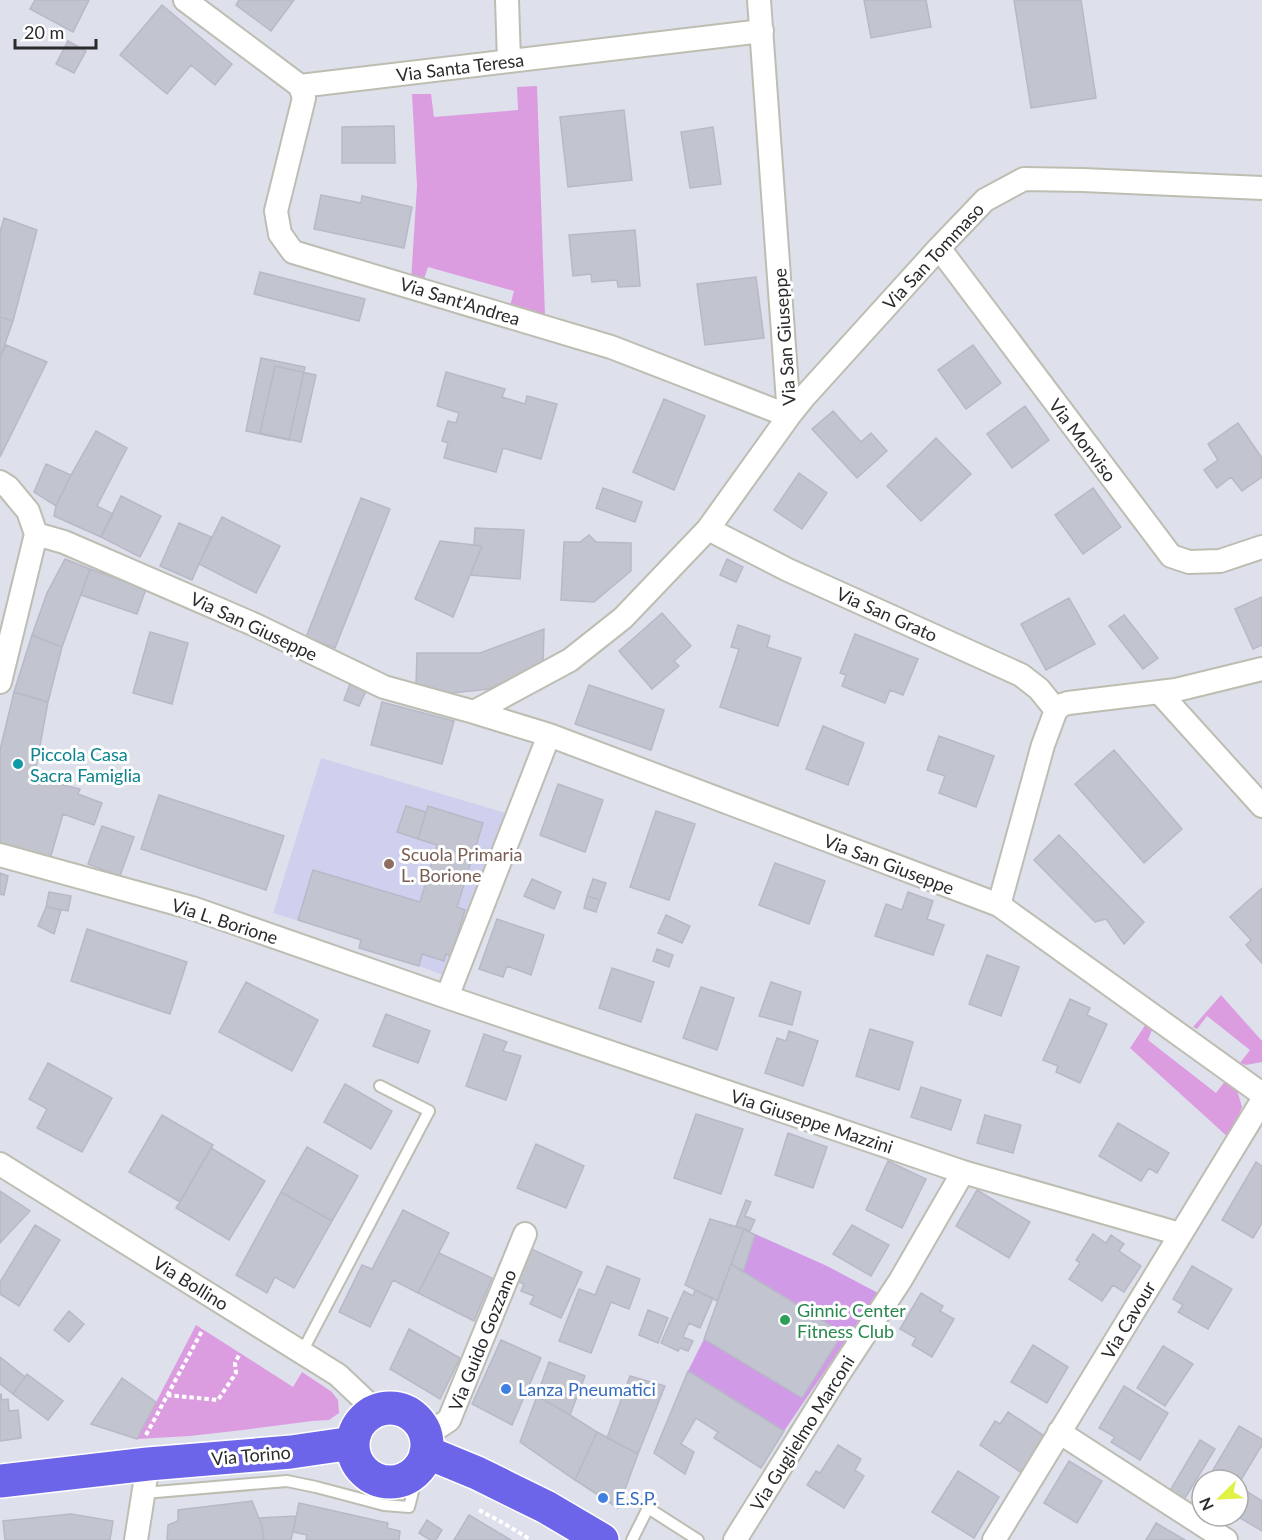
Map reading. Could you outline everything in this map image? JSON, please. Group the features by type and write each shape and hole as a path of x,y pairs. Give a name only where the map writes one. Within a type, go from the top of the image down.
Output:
{"main road":[{"path":"385,1408 396,1409 406,1412 422,1426 424,1452 411,1476 400,1481 389,1482 377,1480 358,1466 352,1443 356,1430 364,1419 385,1408"},
{"name":"Via Torino","path":"0,1481 261,1455 352,1443"},
{"path":"424,1452 477,1473 546,1507 602,1540"}],"street":[{"path":"185,0 300,86"},
{"path":"507,0 509,61"},
{"name":"Via San Giuseppe","path":"474,712 570,660 623,618 708,529 789,416 759,0"},
{"name":"Via Santa Teresa","path":"300,86 762,31"},
{"name":"Via Sant'Andrea","path":"300,86 304,98 276,212 280,234 293,252 611,347 789,416"},
{"name":"Via San Tommaso","path":"789,416 984,201 1024,179 1262,188"},
{"name":"Via Monviso","path":"939,248 1171,556 1189,562 1220,561 1262,548"},
{"path":"0,482 8,487 28,511 36,534 0,682"},
{"name":"Via San Grato","path":"708,529 788,570 1021,675 1039,689 1056,710"},
{"name":"Via San Giuseppe","path":"36,534 64,542 243,619 384,687 549,735 999,905 1262,1094"},
{"path":"999,905 1043,745 1056,710 1068,703 1176,690 1262,669"},
{"path":"1159,692 1262,806"},
{"path":"447,998 549,735"},
{"name":"Via L. Borione","path":"0,855 192,908 447,998"},
{"name":"Via Giuseppe Mazzini","path":"447,998 963,1172 1180,1234"},
{"name":"Via Cavour","path":"994,1540 1262,1101"},
{"name":"Via Bollino","path":"0,1164 338,1375 376,1411"},
{"name":"Via Guglielmo Marconi","path":"735,1540 836,1378 900,1281 963,1172"},
{"name":"Via Guido Gozzano","path":"424,1452 450,1420 525,1234"},
{"path":"1059,1432 1226,1540"},
{"path":"136,1540 145,1467"}],"lane":[{"path":"302,1352 429,1111 380,1086"},
{"path":"145,1467 287,1481 384,1505 409,1507 424,1452"},
{"path":"632,1540 648,1508 698,1540"}],"path":[{"path":"145,1467 167,1395 202,1329"},
{"path":"167,1395 218,1400 236,1373 235,1363 240,1353"},
{"path":"477,1509 531,1540"}],"shaded area":[{"path":"537,86 545,316 509,310 514,291 428,267 422,285 411,281 417,186 412,94 431,94 434,117 518,110 517,87"},
{"name":"Scuola Primaria L. Borione","path":"321,758 509,814 448,977 359,948 361,940 273,913"},
{"path":"1221,995 1262,1041 1262,1062 1246,1065 1240,1063 1250,1050 1207,1016 1197,1029 1193,1027"},
{"path":"1146,1024 1152,1030 1148,1040 1216,1093 1225,1081 1237,1090 1242,1107 1230,1139 1130,1048"},
{"name":"Ginnic Center Fitness Club","path":"744,1229 827,1266 878,1293 784,1431 688,1371 704,1339"},
{"path":"196,1325 293,1387 302,1372 332,1392 338,1400 339,1413 329,1420 190,1436 137,1439"}],"building":[{"path":"35,0 89,0 73,32 30,9"},
{"path":"239,0 294,0 271,31 236,5"},
{"path":"864,0 926,0 931,27 871,38"},
{"path":"1014,0 1081,0 1096,98 1031,108"},
{"path":"162,5 232,64 215,85 191,65 167,94 120,55"},
{"path":"68,41 86,51 74,73 56,64"},
{"path":"624,110 632,180 568,187 560,117"},
{"path":"394,126 395,163 342,163 342,127"},
{"path":"713,127 721,184 690,188 681,132"},
{"path":"321,195 361,203 362,196 412,207 404,248 314,229"},
{"path":"4,218 37,230 13,321 0,317 0,232"},
{"path":"635,230 640,286 618,287 617,280 592,282 591,274 573,276 569,235"},
{"path":"260,272 365,299 359,321 254,294"},
{"path":"756,277 764,338 705,345 697,284"},
{"path":"0,317 13,321 0,358"},
{"path":"6,345 47,362 0,457 0,358"},
{"path":"973,345 1001,383 966,409 938,370"},
{"path":"261,358 305,367 289,440 246,431"},
{"path":"275,366 316,375 301,442 260,433"},
{"path":"446,372 505,389 502,397 525,404 527,396 557,404 541,459 503,448 496,472 444,458 448,443 442,441 448,421 456,423 459,413 437,406"},
{"path":"664,399 705,416 674,490 633,472"},
{"path":"1025,406 1049,440 1012,468 987,434"},
{"path":"833,411 861,442 871,433 887,451 857,478 812,429"},
{"path":"1238,423 1262,458 1262,477 1242,491 1231,477 1217,488 1204,470 1218,460 1208,444"},
{"path":"96,431 127,448 97,506 113,514 101,537 54,516 56,506 71,475"},
{"path":"936,438 971,474 921,521 887,486"},
{"path":"46,464 71,475 56,506 34,492"},
{"path":"799,473 827,493 802,529 774,510"},
{"path":"603,488 642,502 635,522 596,508"},
{"path":"1093,488 1121,527 1083,554 1055,515"},
{"path":"121,496 161,516 140,557 101,537"},
{"path":"361,498 390,509 335,648 306,637"},
{"path":"222,517 280,546 256,593 199,564"},
{"path":"179,523 211,537 192,580 160,566"},
{"path":"475,528 524,530 520,579 470,575 482,546 474,545"},
{"path":"589,535 596,542 631,543 631,571 594,602 561,600 564,542 580,542"},
{"path":"440,541 482,546 453,617 415,599"},
{"path":"65,559 90,569 62,647 32,635 47,593"},
{"path":"727,559 743,567 736,582 720,575"},
{"path":"90,569 146,589 137,614 81,595"},
{"path":"1262,597 1262,645 1253,649 1235,609"},
{"path":"1069,598 1095,644 1046,670 1021,624"},
{"path":"662,613 691,646 674,661 679,666 652,689 619,651"},
{"path":"1124,615 1158,658 1143,669 1109,626"},
{"path":"738,625 770,636 767,647 801,658 778,726 720,707 739,649 731,647"},
{"path":"544,629 543,665 489,689 443,694 416,684 417,653 480,653"},
{"path":"150,632 188,643 172,704 133,693"},
{"path":"855,634 918,659 903,695 890,690 885,703 842,686 846,675 840,673"},
{"path":"32,635 62,647 48,702 14,692"},
{"path":"350,684 366,691 359,706 344,700"},
{"path":"589,685 664,710 651,750 575,724"},
{"name":"Piccola Casa Sacra Famiglia","path":"14,692 48,702 34,778 80,789 78,794 102,803 94,825 63,814 50,859 0,844 0,750"},
{"path":"382,702 454,721 442,764 371,745"},
{"path":"823,726 864,743 848,785 806,769"},
{"path":"939,736 994,756 976,807 939,793 945,776 927,770"},
{"path":"1114,750 1182,829 1144,863 1075,784"},
{"path":"558,784 603,800 585,852 540,835"},
{"path":"159,795 284,836 266,890 141,849"},
{"path":"406,806 426,812 418,839 397,832"},
{"path":"428,806 483,823 457,907 465,910 451,956 446,954 444,961 422,954 419,966 359,948 361,940 298,920 313,870 420,902 437,845 418,839"},
{"path":"656,811 695,824 669,900 630,887"},
{"path":"102,826 134,837 120,876 88,864"},
{"path":"1059,835 1144,922 1124,944 1106,919 1095,922 1034,860"},
{"path":"775,863 825,881 809,924 759,905"},
{"path":"0,873 8,876 4,895 0,894"},
{"path":"532,879 561,892 554,909 524,896"},
{"path":"593,879 606,883 600,900 587,896"},
{"path":"1262,888 1262,963 1246,945 1251,940 1230,917"},
{"path":"49,892 71,896 68,911 46,907"},
{"path":"908,892 933,901 927,919 944,925 933,955 875,936 886,904 902,910"},
{"path":"587,896 600,900 596,912 584,908"},
{"path":"46,907 61,910 54,934 38,926"},
{"path":"666,915 690,926 682,943 658,933"},
{"path":"497,919 544,935 531,975 507,966 503,977 479,969"},
{"path":"87,929 187,962 170,1014 71,981"},
{"path":"657,949 673,955 669,967 653,961"},
{"path":"987,955 1019,967 1001,1016 969,1004"},
{"path":"612,968 654,982 641,1022 599,1008"},
{"path":"246,982 318,1020 292,1071 219,1032"},
{"path":"771,982 801,992 792,1025 759,1016"},
{"path":"701,987 734,998 717,1050 683,1038"},
{"path":"1070,999 1090,1008 1087,1015 1107,1024 1080,1083 1056,1072 1058,1066 1043,1060"},
{"path":"386,1014 430,1031 418,1063 373,1046"},
{"path":"870,1029 913,1042 899,1090 856,1076"},
{"path":"789,1031 818,1041 803,1086 765,1073 777,1038 786,1041"},
{"path":"484,1034 507,1042 503,1051 521,1056 506,1100 466,1086"},
{"path":"48,1063 112,1098 82,1152 37,1128 47,1109 29,1099"},
{"path":"345,1084 392,1111 371,1149 324,1122"},
{"path":"921,1087 961,1100 951,1130 911,1117"},
{"path":"696,1114 743,1129 721,1194 674,1178"},
{"path":"162,1115 213,1145 180,1202 129,1172"},
{"path":"985,1115 1021,1125 1013,1153 977,1143"},
{"path":"1118,1123 1169,1153 1157,1173 1149,1168 1141,1181 1099,1156"},
{"path":"788,1133 827,1147 813,1188 775,1175"},
{"path":"536,1144 584,1166 566,1208 517,1188"},
{"path":"307,1147 358,1176 332,1221 281,1192"},
{"path":"211,1148 265,1181 229,1240 176,1208"},
{"path":"888,1161 926,1179 902,1228 866,1210"},
{"path":"1256,1162 1262,1166 1262,1223 1253,1238 1222,1220"},
{"path":"977,1190 1030,1222 1009,1258 956,1226"},
{"path":"0,1191 30,1211 0,1243"},
{"path":"281,1192 332,1221 294,1288 275,1277 267,1293 236,1275"},
{"path":"746,1200 751,1202 745,1216 755,1220 750,1231 736,1226"},
{"path":"403,1210 449,1233 418,1293 393,1280 370,1327 339,1312 362,1265 372,1269"},
{"path":"710,1219 744,1229 717,1301 685,1285"},
{"path":"35,1225 60,1240 19,1306 0,1294 0,1282"},
{"path":"852,1225 889,1245 871,1276 833,1254"},
{"path":"744,1229 755,1235 743,1272 731,1264"},
{"path":"1093,1234 1106,1243 1111,1235 1124,1244 1119,1251 1141,1266 1124,1292 1113,1285 1102,1301 1069,1279 1080,1263 1076,1260"},
{"path":"529,1248 582,1272 561,1318 530,1304 534,1296 521,1291 524,1284 515,1280"},
{"path":"439,1253 492,1278 474,1321 418,1293"},
{"path":"731,1264 843,1333 802,1398 704,1339"},
{"path":"607,1266 640,1279 629,1309 611,1302 591,1353 559,1341 579,1289 595,1295"},
{"path":"1192,1266 1232,1289 1208,1329 1178,1312 1183,1305 1173,1299"},
{"path":"695,1290 713,1298 700,1328 689,1323 683,1337 693,1341 688,1351 680,1348 678,1351 661,1343 684,1291 693,1296"},
{"path":"921,1293 943,1306 940,1311 954,1319 932,1357 912,1345 916,1338 900,1329"},
{"path":"648,1310 668,1318 658,1343 639,1335"},
{"path":"69,1311 84,1324 69,1342 54,1330"},
{"path":"409,1329 460,1358 440,1399 390,1369"},
{"path":"501,1340 541,1358 512,1425 472,1404"},
{"path":"1033,1345 1068,1367 1047,1403 1011,1382"},
{"path":"1163,1346 1193,1364 1165,1406 1137,1388"},
{"path":"0,1357 25,1377 13,1394 0,1384"},
{"path":"549,1362 585,1376 570,1415 537,1396"},
{"path":"688,1371 784,1431 761,1468 714,1438 718,1432 696,1418 681,1444 694,1452 685,1474 654,1453"},
{"path":"27,1374 63,1401 48,1420 13,1394"},
{"path":"630,1376 665,1386 638,1454 607,1438"},
{"path":"122,1378 156,1402 137,1439 91,1424"},
{"path":"1124,1386 1168,1413 1140,1460 1111,1442 1115,1437 1099,1428"},
{"path":"1,1394 2,1400 8,1399 9,1411 18,1410 21,1438 0,1441"},
{"path":"537,1396 597,1432 575,1480 520,1442"},
{"path":"1008,1412 1046,1437 1022,1473 980,1445 995,1421 1000,1424"},
{"path":"1239,1426 1262,1439 1262,1445 1248,1468 1214,1468"},
{"path":"597,1432 638,1454 618,1508 575,1480"},
{"path":"1200,1440 1215,1449 1203,1468 1190,1468 1190,1490 1182,1503 1168,1494"},
{"path":"838,1445 861,1459 855,1470 864,1476 844,1508 807,1485 816,1471 820,1473"},
{"path":"1069,1461 1102,1481 1077,1523 1044,1503"},
{"path":"958,1471 999,1497 974,1538 932,1512"},
{"path":"1250,1494 1262,1501 1262,1531 1250,1524"},
{"path":"252,1501 262,1526 264,1540 167,1540 168,1525 178,1521 178,1510"},
{"path":"299,1503 388,1523 387,1528 400,1531 399,1540 306,1540 307,1535 293,1532"},
{"path":"71,1514 113,1521 110,1540 5,1540 3,1521"},
{"path":"469,1515 511,1540 454,1540"},
{"path":"296,1516 291,1540 264,1540 259,1518"},
{"path":"427,1520 442,1530 436,1540 430,1540 419,1533"},
{"path":"1156,1523 1185,1540 1146,1540"}],"place":[{"name":"Piccola Casa Sacra Famiglia","path":"18,764"},
{"name":"Scuola Primaria L. Borione","path":"389,864"},
{"name":"Ginnic Center Fitness Club","path":"785,1320"},
{"name":"Lanza Pneumatici","path":"506,1389"},
{"name":"E.S.P.","path":"603,1498"}]}
